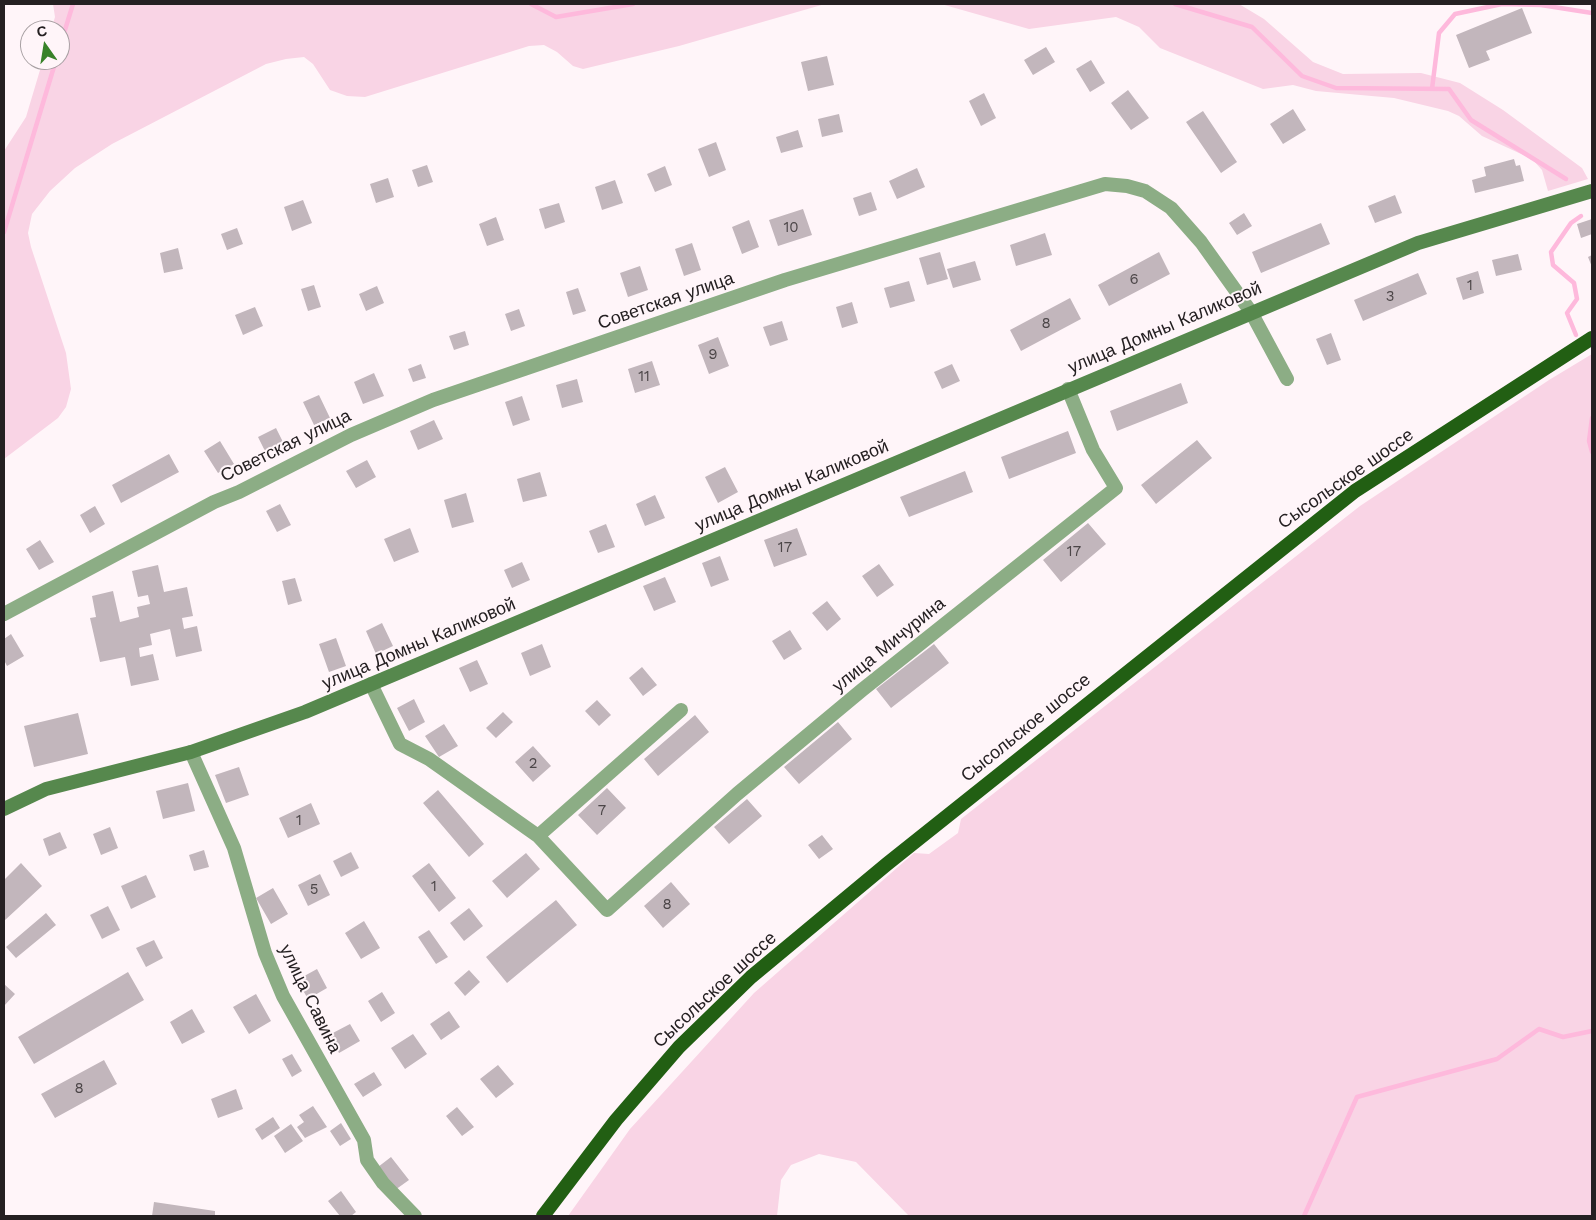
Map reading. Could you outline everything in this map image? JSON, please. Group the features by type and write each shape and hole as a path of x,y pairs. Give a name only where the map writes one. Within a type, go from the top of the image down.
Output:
{"highway":[{"name":"Сысольское шоссе","path":"543,1216 616,1120 678,1047 751,977 895,858 1355,491 1592,338"}],"main road":[{"name":"улица Домны Каликовой","path":"4,809 46,789 191,752 305,712 1418,243 1592,191"}],"street":[{"name":"Советская улица","path":"4,614 214,502 239,492 351,435 433,400 785,280 1105,184 1127,186 1144,191 1171,208 1201,242 1251,312 1287,379"},
{"name":"улица Мичурина","path":"538,836 607,910 737,794 862,690 1116,488 1093,450 1068,389"},
{"path":"371,684 400,744 429,759 538,836 681,710"},
{"name":"улица Савина","path":"191,752 234,848 265,953 283,996 364,1140 367,1160 383,1182 414,1216"}],"shaded area":[{"path":"53,4 825,4 679,46 583,69 573,66 557,52 544,45 529,46 365,97 347,96 330,90 313,64 304,57 286,59 266,64 112,144 75,168 50,191 32,214 28,233 31,247 66,353 71,389 66,407 58,418 4,459 4,151 26,117 40,70 70,70 70,20 54,20"},
{"path":"941,4 1239,4 1264,19 1313,62 1343,74 1421,73 1460,83 1503,110 1582,168 1588,179 1548,191 1542,170 1532,159 1482,136 1459,116 1448,111 1394,98 1316,91 1293,85 1263,89 1160,48 1139,27 1116,17 1029,29"},
{"path":"1592,354 1592,1216 909,1216 856,1162 819,1154 791,1165 781,1180 777,1216 568,1216 630,1129 754,993 914,853 929,854 958,833 961,819 1360,506 1549,380"}],"building":[{"path":"1522,8 1532,33 1486,51 1490,60 1469,68 1456,35"},
{"path":"1046,47 1055,62 1033,75 1024,60"},
{"path":"827,56 834,85 808,91 801,62"},
{"path":"1091,60 1105,83 1090,92 1076,69"},
{"path":"1128,90 1149,118 1131,130 1111,103"},
{"path":"984,93 996,118 981,126 969,101"},
{"path":"1293,109 1306,130 1283,144 1270,124"},
{"path":"1203,111 1237,162 1221,173 1186,122"},
{"path":"839,114 843,132 822,137 818,119"},
{"path":"798,130 803,147 781,153 776,137"},
{"path":"716,142 726,170 709,177 698,149"},
{"path":"1514,159 1516,166 1520,165 1524,181 1475,193 1472,180 1486,176 1484,167"},
{"path":"427,165 433,182 418,187 412,170"},
{"path":"665,166 672,185 655,192 647,174"},
{"path":"917,168 925,187 897,199 889,181"},
{"path":"388,178 394,197 376,203 370,184"},
{"path":"615,180 623,203 602,210 595,187"},
{"path":"871,192 877,210 859,216 853,198"},
{"path":"1395,195 1402,213 1375,223 1368,206"},
{"path":"303,200 312,223 292,231 284,207"},
{"path":"559,203 565,222 545,229 539,209"},
{"path":"803,209 812,235 778,246 769,220"},
{"path":"1244,213 1252,226 1237,235 1229,223"},
{"path":"496,217 504,240 487,246 479,224"},
{"path":"1592,219 1592,234 1581,238 1577,224"},
{"path":"749,220 759,247 742,254 732,227"},
{"path":"1321,223 1330,244 1261,273 1252,252"},
{"path":"237,228 243,244 227,250 221,234"},
{"path":"1045,233 1052,255 1016,266 1010,245"},
{"path":"692,243 701,270 684,276 675,249"},
{"path":"178,248 183,269 164,273 160,253"},
{"path":"940,252 948,279 927,285 919,258"},
{"path":"1159,252 1170,274 1109,306 1098,285"},
{"path":"1518,254 1522,270 1496,276 1492,260"},
{"path":"1592,255 1592,267 1588,257"},
{"path":"975,261 981,280 953,288 947,269"},
{"path":"640,266 648,290 628,297 620,273"},
{"path":"1478,271 1484,293 1463,300 1456,278"},
{"path":"1418,273 1427,294 1363,321 1354,300"},
{"path":"909,281 915,301 890,308 884,288"},
{"path":"314,285 321,307 308,311 301,289"},
{"path":"377,286 384,303 366,311 359,294"},
{"path":"578,288 586,311 573,315 566,292"},
{"path":"1070,298 1081,319 1021,351 1010,330"},
{"path":"852,302 858,323 842,328 836,307"},
{"path":"255,307 263,326 243,335 235,315"},
{"path":"519,309 525,326 511,331 505,314"},
{"path":"782,321 788,340 770,346 763,327"},
{"path":"465,331 469,345 454,350 449,336"},
{"path":"1331,333 1341,360 1327,365 1316,339"},
{"path":"718,337 729,366 709,374 698,345"},
{"path":"652,361 660,385 635,393 628,369"},
{"path":"421,364 426,378 413,382 408,369"},
{"path":"952,364 960,381 942,389 934,372"},
{"path":"374,373 384,396 363,404 354,382"},
{"path":"577,379 583,402 562,408 556,385"},
{"path":"1181,383 1188,403 1117,431 1110,411"},
{"path":"319,395 330,418 314,425 303,402"},
{"path":"522,396 530,420 513,426 505,402"},
{"path":"434,420 443,439 418,450 410,431"},
{"path":"276,428 283,442 265,451 258,437"},
{"path":"1068,431 1076,453 1009,479 1001,457"},
{"path":"1197,440 1212,458 1156,504 1141,485"},
{"path":"220,441 234,464 218,473 204,451"},
{"path":"169,454 179,472 121,503 112,485"},
{"path":"367,460 376,477 356,488 346,471"},
{"path":"725,467 738,492 718,503 705,477"},
{"path":"965,471 973,492 909,517 900,497"},
{"path":"540,472 547,496 523,502 517,479"},
{"path":"466,493 474,522 452,528 444,500"},
{"path":"655,495 665,518 645,526 636,504"},
{"path":"280,504 291,525 277,532 266,511"},
{"path":"95,506 105,524 90,533 80,515"},
{"path":"1088,523 1106,544 1061,582 1043,560"},
{"path":"606,524 615,547 598,553 589,531"},
{"path":"410,528 419,552 394,562 384,539"},
{"path":"797,528 807,555 774,567 764,540"},
{"path":"40,540 54,562 39,570 26,549"},
{"path":"720,556 729,580 711,587 702,563"},
{"path":"522,562 530,580 512,588 504,570"},
{"path":"879,564 894,585 877,597 862,576"},
{"path":"158,565 164,592 187,587 193,616 182,618 184,629 197,626 202,651 176,657 170,629 150,634 152,645 139,648 140,657 153,654 159,680 131,686 125,657 100,662 90,618 96,617 92,596 113,591 120,622 139,617 137,607 150,604 148,595 138,597 132,571"},
{"path":"665,577 676,602 654,611 643,586"},
{"path":"295,578 302,601 288,605 282,581"},
{"path":"827,601 841,619 827,631 812,613"},
{"path":"382,623 393,646 376,654 366,631"},
{"path":"790,630 802,649 784,660 772,641"},
{"path":"11,634 24,656 7,666 4,660 4,639"},
{"path":"336,638 346,666 329,672 319,644"},
{"path":"542,644 551,667 530,676 521,653"},
{"path":"934,644 949,663 891,708 876,689"},
{"path":"477,660 488,684 470,692 459,668"},
{"path":"642,667 657,685 643,696 629,678"},
{"path":"414,699 425,722 409,731 397,708"},
{"path":"597,700 611,715 599,726 585,711"},
{"path":"503,712 513,722 496,738 486,728"},
{"path":"78,713 88,754 34,767 24,726"},
{"path":"695,715 709,732 658,776 644,759"},
{"path":"838,722 852,739 799,784 784,767"},
{"path":"444,724 458,746 439,757 425,736"},
{"path":"533,746 551,766 533,782 515,762"},
{"path":"239,767 249,795 226,803 215,775"},
{"path":"188,783 195,811 163,819 156,791"},
{"path":"607,788 626,808 597,835 578,815"},
{"path":"438,790 484,844 469,857 423,803"},
{"path":"747,799 762,816 729,844 714,827"},
{"path":"311,803 320,824 288,838 279,818"},
{"path":"110,827 118,848 101,855 93,834"},
{"path":"60,832 67,848 49,856 43,839"},
{"path":"822,835 833,849 819,859 808,845"},
{"path":"204,850 209,867 194,871 189,855"},
{"path":"351,852 359,868 341,877 333,861"},
{"path":"526,853 540,869 507,898 492,881"},
{"path":"21,863 42,886 4,921 4,880"},
{"path":"429,863 456,898 439,912 412,876"},
{"path":"320,874 330,895 308,906 298,885"},
{"path":"146,875 156,897 131,909 121,886"},
{"path":"671,882 690,904 663,928 644,906"},
{"path":"273,888 288,914 271,924 256,898"},
{"path":"556,900 577,925 507,983 486,957"},
{"path":"108,906 120,930 102,939 90,915"},
{"path":"469,908 483,926 464,941 450,923"},
{"path":"46,913 56,925 16,958 6,947"},
{"path":"364,921 380,948 361,959 345,933"},
{"path":"429,930 448,957 436,964 418,937"},
{"path":"154,940 163,958 146,967 136,948"},
{"path":"317,969 327,988 308,999 297,980"},
{"path":"469,970 480,982 465,996 454,983"},
{"path":"128,972 144,1000 34,1064 18,1037"},
{"path":"4,984 15,994 4,1006"},
{"path":"382,992 395,1013 381,1022 368,1001"},
{"path":"256,994 271,1021 249,1034 233,1007"},
{"path":"192,1009 205,1032 182,1044 170,1022"},
{"path":"449,1011 460,1027 441,1040 430,1024"},
{"path":"350,1024 360,1041 339,1053 329,1035"},
{"path":"413,1034 427,1054 405,1069 391,1048"},
{"path":"292,1054 302,1071 292,1077 282,1059"},
{"path":"104,1060 117,1084 55,1118 41,1094"},
{"path":"498,1065 514,1084 496,1098 480,1079"},
{"path":"374,1072 382,1085 363,1097 354,1084"},
{"path":"236,1089 243,1109 218,1118 211,1099"},
{"path":"313,1106 327,1127 305,1138 297,1127 304,1122 299,1115"},
{"path":"457,1107 474,1127 462,1136 446,1116"},
{"path":"273,1117 280,1128 262,1140 255,1129"},
{"path":"341,1123 351,1139 340,1146 330,1131"},
{"path":"291,1124 303,1141 285,1153 274,1136"},
{"path":"391,1157 409,1180 395,1190 378,1167"},
{"path":"341,1191 356,1212 351,1216 340,1216 328,1201"},
{"path":"154,1202 215,1211 215,1216 152,1216"}],"waterway":[{"path":"68,20 73,4"},
{"path":"531,4 556,17 633,4"},
{"path":"1175,4 1252,27 1302,76 1336,88 1449,89 1471,120 1566,179"},
{"path":"1432,89 1439,33 1455,14 1502,4 1541,5 1592,13"},
{"path":"4,232 53,70"},
{"path":"1576,335 1567,313 1577,299 1574,283 1553,265 1551,252 1571,223 1581,216"},
{"path":"1592,418 1589,441 1592,452"},
{"path":"1304,1216 1357,1097 1497,1059 1539,1029 1563,1037 1592,1031"}]}
